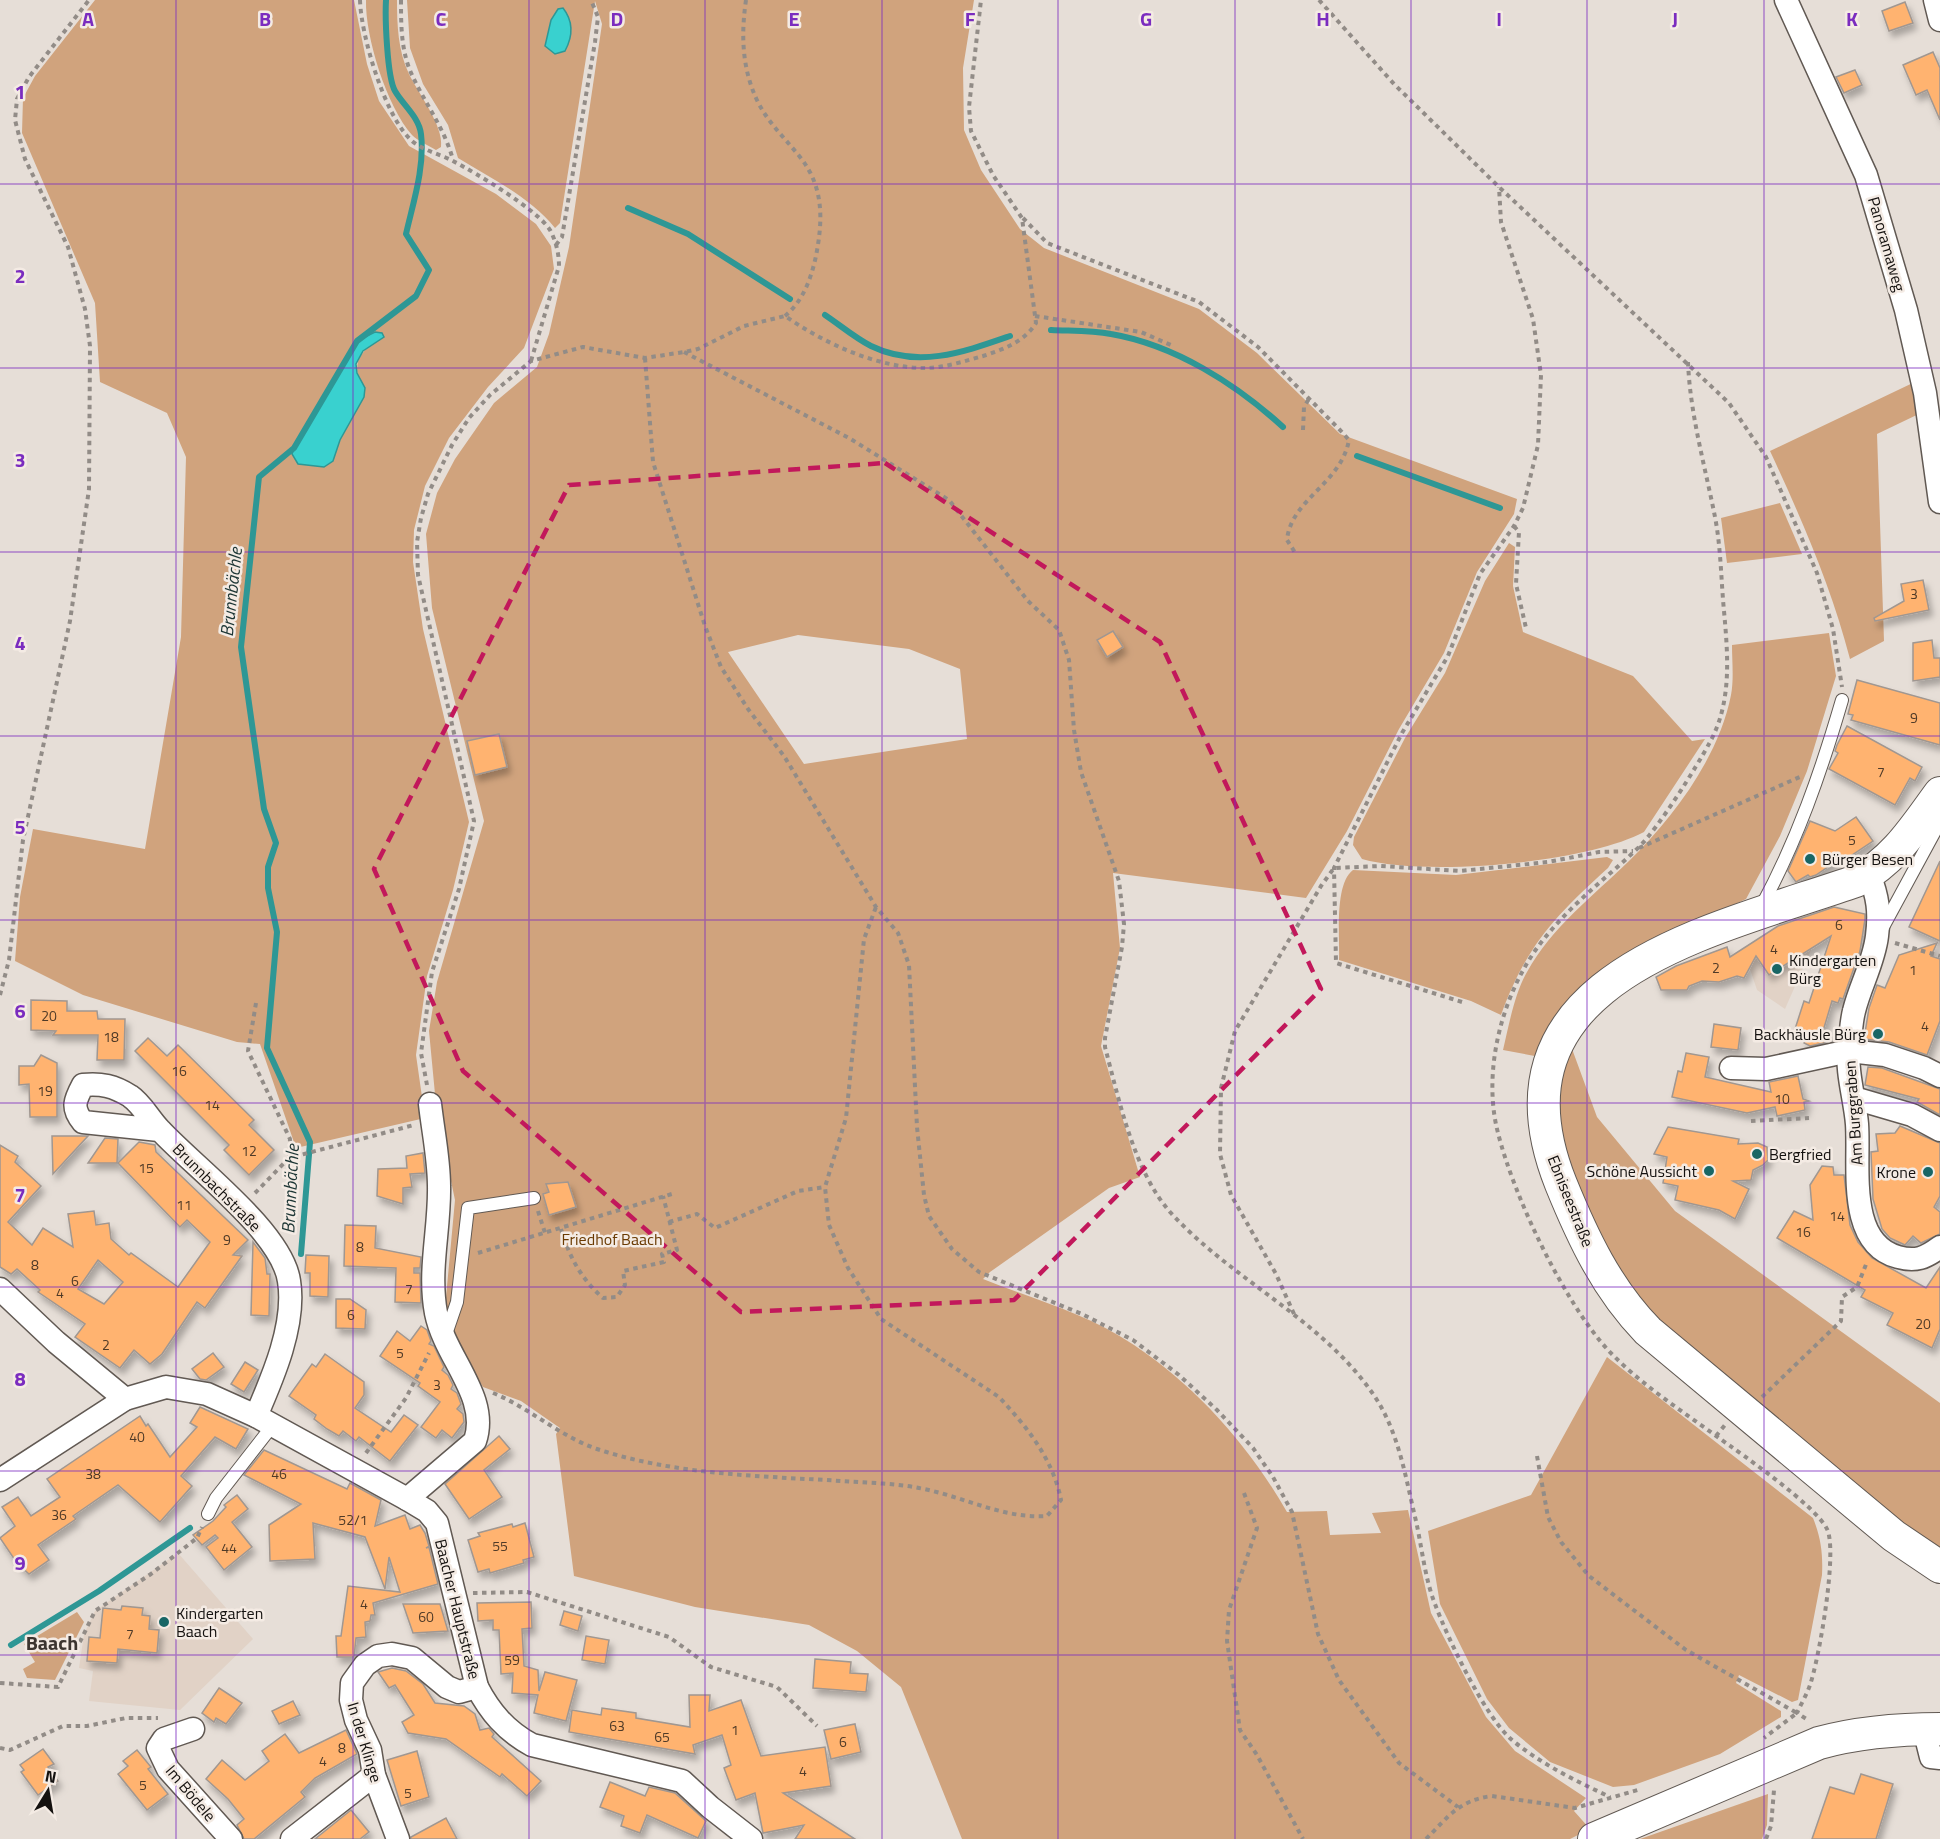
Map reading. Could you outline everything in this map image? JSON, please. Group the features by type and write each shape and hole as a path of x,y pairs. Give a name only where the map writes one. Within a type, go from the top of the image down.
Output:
{"street":[{"name":"Panoramaweg","path":"1786,0 1866,175 1906,310 1925,393 1940,502"},
{"path":"1935,0 1940,20"},
{"name":"Ebniseestraße","path":"1938,808 1869,874 1856,881 1664,949 1627,970 1595,994 1567,1024 1554,1049 1546,1080 1544,1118 1552,1160 1605,1278 1625,1307 1648,1330 1894,1536 1940,1567"},
{"name":"Am Burggraben","path":"1869,874 1879,900 1877,938 1854,1011 1849,1051 1854,1098 1858,1189 1863,1220 1874,1245"},
{"path":"1731,1068 1766,1069 1849,1051 1905,1061 1940,1076"},
{"path":"1854,1098 1912,1115 1940,1130"},
{"path":"407,1499 475,1441 480,1427 480,1412 443,1335 436,1314 432,1263 439,1185 431,1112"},
{"name":"Brunnbachstraße","path":"159,1130 266,1235 281,1258 289,1281 285,1330 264,1421"},
{"path":"1874,1245 1894,1256 1912,1261 1926,1257 1940,1247"},
{"path":"0,1289 56,1342 125,1399"},
{"name":"Baacher Hauptstraße","path":"0,1480 125,1399 166,1387 207,1394 264,1421 407,1499 427,1511 437,1523 477,1687 489,1710 515,1736 532,1745 682,1781 710,1807 751,1839"},
{"name":"In der Klinge","path":"398,1839 374,1775 370,1750 351,1700 352,1683 365,1665 378,1656 392,1654 412,1658 447,1687 459,1692 477,1687"},
{"path":"1594,1839 1819,1743 1849,1735 1932,1729 1931,1757 1940,1758"},
{"name":"Im Bödele","path":"186,1731 164,1739 158,1748 168,1769 231,1839"},
{"path":"292,1839 374,1775"}],"lane":[{"path":"1757,916 1780,872 1819,771 1842,700"},
{"path":"1877,938 1938,808"},
{"path":"443,1335 457,1302 468,1208 534,1198"},
{"path":"208,1514 264,1421"}],"path":[{"path":"0,995 9,960 23,840 70,621 89,489 90,346 85,309 68,247 25,159 15,120 17,99 29,77 89,0"},
{"path":"360,0 366,33 385,98 412,140 430,152 453,161 534,213 550,230 559,255 557,274 531,361"},
{"path":"401,0 401,40 409,68 448,142 453,161"},
{"path":"555,245 562,237 595,42 598,17 591,0"},
{"path":"240,1209 289,1158 431,1112 421,1053 432,972 459,889 474,820 418,575 417,542 428,494 452,444 490,395 531,361 583,347 645,358 698,349 744,326 785,316 796,306 813,268 820,234 821,209 813,177 800,157 764,114 755,96 743,52 746,0"},
{"path":"981,0 970,96 971,131 993,175 1022,218 1047,243 1199,302 1258,347 1310,397 1349,440 1334,475 1294,517 1288,530 1287,540 1296,554"},
{"path":"1319,0 1394,84 1499,187 1688,362 1729,403 1766,457 1817,573 1833,629 1842,674 1842,700"},
{"path":"1294,1315 1276,1274 1231,1195 1220,1154 1221,1088 1235,1031 1269,969 1334,868 1402,733 1448,656 1480,574 1514,526 1523,508 1538,445 1541,375 1533,319 1501,222 1499,187"},
{"path":"785,316 809,333 844,349 906,367 927,368 966,361 1017,343 1036,323 1022,218"},
{"path":"1035,316 1141,332 1173,346"},
{"path":"684,352 849,438 950,500 1028,602 1059,630 1069,660 1074,730 1081,772 1119,881 1124,924 1122,947 1105,1038 1109,1064 1146,1176 1170,1212 1206,1246 1294,1315 1341,1355 1360,1376 1391,1423 1435,1604 1475,1689 1491,1715 1510,1739 1548,1765 1610,1797"},
{"path":"645,358 653,462 699,606 722,666 748,709 784,756 876,907 898,933 909,965 917,1127 924,1195 929,1216 940,1236 952,1250 979,1272 1082,1314 1133,1340 1179,1375 1217,1410 1252,1448 1273,1477 1292,1512 1318,1634 1339,1680 1399,1763 1458,1807"},
{"path":"1688,362 1689,390 1716,523 1727,645 1726,697 1711,740 1636,850 1562,918 1544,938 1524,970 1507,1010 1493,1061 1491,1104 1498,1137 1519,1192 1567,1292 1588,1326 1610,1352 1648,1385 1796,1498 1825,1525 1832,1541 1822,1628 1811,1683 1797,1713 1754,1743"},
{"path":"1303,430 1304,407 1310,397"},
{"path":"1514,526 1519,532 1516,584 1526,628"},
{"path":"1334,868 1381,866 1460,871 1548,862 1599,852 1636,850 1730,810 1793,778 1819,771"},
{"path":"1334,868 1336,963 1462,1002"},
{"path":"469,1388 490,1392 516,1402 561,1433 585,1444 648,1461 706,1471 919,1488 1024,1518 1047,1516 1061,1500 1050,1463 1015,1414 999,1397 881,1319 848,1268 830,1225 825,1187 827,1172 846,1118 864,939 876,907"},
{"path":"1877,938 1940,956"},
{"path":"256,1003 248,1051 290,1139 289,1158"},
{"path":"1751,1121 1809,1118"},
{"path":"669,1222 697,1215 715,1228 798,1191 825,1187"},
{"path":"480,1252 675,1193"},
{"path":"561,1229 571,1260 596,1292 603,1298 609,1299 622,1292 625,1285 622,1271 664,1262 662,1254 677,1250 663,1196"},
{"path":"534,1198 545,1233"},
{"path":"1716,1436 1730,1419 1736,1424 1746,1410 1841,1321 1842,1297 1857,1287 1874,1245"},
{"path":"353,1471 406,1398 433,1344 443,1335"},
{"path":"1537,1456 1548,1517 1561,1542 1589,1576 1686,1650 1797,1713 1819,1728 1819,1743"},
{"path":"1244,1493 1257,1528 1230,1610 1227,1641 1240,1730 1257,1755 1303,1839"},
{"path":"0,1683 58,1687 95,1611 151,1574 197,1538 208,1514"},
{"path":"455,1594 527,1592 669,1637 711,1667 777,1687 817,1726"},
{"path":"0,1748 10,1750 63,1726 87,1726 126,1718 166,1718 186,1731"},
{"path":"1425,1839 1465,1802 1492,1796 1575,1808 1647,1788"},
{"path":"1766,1839 1771,1826 1775,1788"}],"highlighted area":[{"path":"885,463 1160,642 1321,989 1014,1300 741,1312 463,1071 374,869 569,485"}],"shaded area":[{"name":"Kindergarten Bürg","path":"1803,910 1818,934 1785,1009 1757,990 1743,948"},
{"name":"Kindergarten Baach","path":"178,1553 253,1639 180,1710 89,1701 93,1671 79,1668 84,1634 95,1611"}],"green space":[{"path":"95,0 354,0 367,64 379,101 409,146 496,194 536,224 551,246 554,269 524,348 488,387 449,438 425,486 414,530 413,562 423,629 469,822 453,890 427,976 416,1055 425,1118 296,1148 260,1044 237,1042 83,995 15,961 20,897 33,829 145,849 181,637 186,457 167,413 100,382 95,303 22,133 23,98 35,76","holes":["377,339 369,346 357,365 364,397 340,440 333,461 292,454 357,341"]},
{"path":"366,0 397,0 402,56 409,74 439,129 441,147 436,150 412,135 386,90 369,33"},
{"name":"Friedhof Baach","path":"407,0 974,0 963,68 964,130 981,170 1020,229 1044,248 1199,309 1257,353 1340,434 1517,499 1514,514 1477,572 1444,653 1399,729 1347,831 1306,898 1113,873 1120,948 1101,1046 1140,1177 1109,1188 983,1279 1098,1324 1117,1334 1157,1362 1201,1399 1239,1441 1287,1512 1327,1511 1330,1535 1381,1533 1372,1513 1408,1510 1431,1613 1486,1717 1515,1751 1586,1798 1574,1811 1590,1829 1570,1839 962,1839 901,1687 857,1651 809,1625 695,1607 574,1576 556,1434 560,1428 521,1401 483,1387 458,1346 445,1308 455,1200 437,1115 429,1031 437,982 484,821 432,608 426,534 437,493 455,459 494,403 537,367 549,334 569,247 602,24 595,1 560,223 555,228 522,198 458,158 448,125 423,84 410,48","holes":["798,635 909,649 960,669 967,739 804,764 728,652"]},
{"path":"1919,380 1925,411 1877,434 1884,641 1850,659 1815,553 1770,451"},
{"path":"1780,503 1802,554 1727,563 1721,518"},
{"path":"1509,543 1515,547 1513,586 1523,632 1633,676 1692,741 1705,739 1644,832 1618,843 1546,859 1464,867 1425,867 1362,859 1353,845 1354,837 1405,738 1445,673 1485,581"},
{"path":"1829,633 1836,676 1807,771 1780,836 1746,899 1623,956 1586,986 1540,1057 1503,1050 1519,990 1537,956 1561,926 1662,826 1705,763 1725,718 1731,695 1732,645"},
{"path":"1607,857 1613,860 1608,868 1557,917 1532,951 1501,1015 1471,1001 1339,960 1340,899 1347,877 1353,870 1456,875"},
{"path":"1568,1038 1597,1117 1675,1211 1940,1403 1940,1558 1688,1350 1619,1283 1560,1141 1556,1088"},
{"path":"1607,1357 1813,1518 1820,1539 1822,1560 1822,1575 1798,1700 1792,1702 1739,1675 1736,1683 1781,1711 1781,1717 1720,1754 1634,1785 1613,1787 1550,1762 1509,1728 1487,1699 1440,1604 1428,1531 1531,1495"},
{"path":"77,1612 84,1622 55,1680 27,1678 23,1669 35,1662 24,1644"},
{"path":"1768,1794 1767,1825 1762,1839 1640,1839"}],"water":[{"path":"563,8 571,24 570,40 565,51 555,54 545,46 551,20 558,9"},
{"path":"375,332 382,333 384,337 363,351 356,364 357,373 365,388 364,397 340,440 333,461 324,467 298,464 292,454 294,448 357,341"}],"building":[{"path":"1905,2 1913,23 1889,31 1882,11"},
{"path":"1933,52 1940,68 1940,120 1927,90 1916,95 1903,65"},
{"path":"1855,70 1862,85 1844,93 1836,77"},
{"path":"1923,580 1929,610 1875,621 1874,618 1904,601 1901,584"},
{"path":"1113,631 1123,647 1107,657 1097,640"},
{"path":"1932,640 1934,658 1940,658 1940,677 1913,681 1913,643"},
{"path":"1857,680 1940,703 1940,745 1851,720 1853,715 1848,714"},
{"path":"1847,726 1922,767 1915,781 1910,778 1895,805 1829,769 1838,753 1835,751 1837,745"},
{"path":"499,734 507,767 475,775 467,741"},
{"path":"1856,817 1873,841 1846,859 1844,856 1816,875 1810,877 1808,875 1796,882 1788,871 1810,821 1835,831"},
{"path":"1940,861 1940,941 1909,927"},
{"path":"1834,907 1865,914 1865,919 1860,951 1843,999 1840,998 1838,1003 1832,1001 1823,1031 1831,1034 1828,1042 1810,1046 1804,1043 1808,1033 1795,1029 1804,1001 1809,1003 1831,936 1769,975 1756,956 1744,978 1737,976 1719,982 1702,981 1689,986 1687,990 1661,990 1656,977 1676,966 1727,947 1730,957 1778,926"},
{"path":"1937,943 1931,956 1940,959 1940,1021 1927,1055 1889,1042 1864,1039 1869,1008 1877,985 1885,988 1899,955"},
{"path":"31,1000 67,1001 67,1011 97,1011 98,1019 125,1019 124,1060 97,1060 98,1035 53,1035 56,1031 31,1030"},
{"path":"1714,1024 1741,1028 1738,1050 1711,1047"},
{"path":"148,1038 167,1056 178,1045 254,1120 249,1125 274,1150 249,1175 224,1150 229,1145 135,1051"},
{"path":"1686,1053 1709,1057 1705,1077 1771,1092 1769,1082 1798,1076 1803,1099 1809,1101 1804,1102 1805,1110 1777,1116 1775,1107 1747,1113 1672,1097 1678,1071 1682,1072"},
{"path":"41,1055 57,1063 57,1117 30,1117 29,1084 19,1085 19,1066 34,1066"},
{"path":"1868,1067 1882,1068 1940,1089 1940,1115 1917,1102 1919,1099 1865,1085"},
{"path":"1900,1126 1940,1143 1940,1196 1934,1207 1940,1212 1940,1234 1921,1243 1913,1236 1905,1245 1890,1238 1882,1229 1873,1199 1871,1152 1878,1151 1876,1134 1895,1133"},
{"name":"Schöne Aussicht","path":"1668,1127 1739,1139 1738,1144 1758,1143 1767,1147 1768,1160 1753,1170 1751,1180 1733,1181 1749,1189 1735,1219 1719,1210 1675,1200 1678,1186 1663,1183 1667,1157 1654,1154"},
{"path":"52,1136 88,1136 53,1174"},
{"path":"105,1138 118,1139 117,1163 88,1163"},
{"path":"139,1142 155,1145 156,1152 248,1240 233,1255 242,1256 205,1308 197,1302 162,1354 150,1364 134,1350 120,1368 75,1337 85,1324 38,1292 40,1290 17,1269 11,1274 0,1267 0,1145 18,1156 15,1162 41,1186 8,1222 32,1245 43,1228 73,1247 68,1214 94,1211 96,1225 109,1223 111,1239 129,1255 131,1253 178,1287 210,1242 187,1220 180,1227 118,1163","holes":["98,1260 123,1282 104,1304 78,1289"]},
{"path":"423,1153 425,1173 410,1174 412,1187 403,1188 403,1204 377,1196 378,1169 407,1168 406,1156"},
{"path":"1822,1166 1833,1167 1834,1175 1844,1175 1850,1225 1858,1242 1872,1258 1926,1288 1940,1267 1940,1329 1932,1348 1887,1325 1893,1313 1861,1297 1865,1290 1777,1238 1794,1211 1813,1220 1810,1185"},
{"path":"568,1182 576,1207 549,1215 543,1194 549,1192 546,1184"},
{"path":"345,1225 376,1226 375,1248 421,1257 420,1268 414,1268 414,1273 420,1273 421,1303 395,1302 396,1268 344,1266"},
{"path":"253,1242 265,1258 267,1274 270,1274 269,1316 251,1315"},
{"path":"306,1255 329,1256 328,1297 310,1296 310,1273 305,1273"},
{"path":"336,1299 350,1299 366,1310 365,1329 336,1328"},
{"path":"421,1326 427,1330 431,1341 429,1344 434,1346 444,1367 442,1370 448,1375 453,1385 451,1389 457,1393 461,1404 457,1409 463,1414 464,1422 452,1438 442,1430 436,1438 421,1427 440,1402 418,1386 420,1383 380,1356 397,1331 410,1341"},
{"path":"213,1353 224,1367 206,1380 200,1379 192,1369"},
{"path":"325,1354 364,1382 364,1395 355,1408 391,1432 404,1415 418,1425 390,1461 359,1437 356,1441 343,1431 339,1436 327,1429 314,1419 316,1415 289,1396 312,1364 316,1367"},
{"path":"245,1362 258,1370 244,1392 231,1384"},
{"path":"200,1407 248,1429 236,1449 215,1437 181,1476 192,1486 160,1522 118,1485 73,1516 76,1519 38,1545 49,1560 29,1574 17,1563 0,1538 15,1526 2,1507 18,1497 31,1516 60,1497 47,1479 140,1416 170,1457 197,1427 190,1423"},
{"path":"499,1436 510,1449 484,1470 502,1497 469,1519 445,1484"},
{"path":"264,1450 347,1489 350,1483 381,1500 375,1526 405,1515 410,1529 420,1525 425,1533 429,1546 426,1548 429,1547 438,1584 373,1603 375,1615 371,1615 370,1621 365,1622 366,1637 356,1638 354,1657 337,1657 336,1636 341,1636 348,1586 400,1592 389,1557 385,1589 365,1537 313,1523 315,1559 270,1561 269,1525 301,1504 244,1475"},
{"path":"237,1495 248,1509 232,1522 252,1547 224,1570 206,1547 218,1538 215,1535 202,1545 193,1535 213,1521 226,1507 224,1505"},
{"path":"525,1523 534,1557 523,1560 524,1563 490,1573 489,1569 478,1572 468,1540 480,1536 478,1533"},
{"path":"531,1602 532,1628 522,1629 524,1666 538,1670 539,1691 545,1672 577,1680 566,1721 534,1713 538,1695 512,1693 513,1673 501,1674 499,1630 493,1630 493,1620 478,1621 477,1603"},
{"path":"403,1604 440,1604 448,1631 413,1633"},
{"path":"122,1606 143,1608 142,1615 150,1616 149,1629 159,1630 157,1653 118,1649 117,1663 87,1661 89,1637 100,1638 103,1608 121,1610"},
{"path":"564,1611 582,1616 578,1631 560,1625"},
{"path":"586,1636 609,1640 605,1664 582,1660"},
{"path":"815,1659 851,1662 850,1673 868,1674 866,1692 813,1688"},
{"path":"392,1668 406,1671 423,1684 435,1703 464,1706 475,1714 480,1730 489,1728 494,1734 492,1737 541,1781 527,1796 502,1774 500,1777 446,1739 408,1733 402,1722 414,1715 395,1685 389,1688 378,1672"},
{"path":"219,1688 242,1703 226,1724 216,1718 214,1722 202,1713"},
{"path":"689,1695 710,1695 709,1711 741,1700 761,1756 825,1747 831,1786 783,1793 855,1839 795,1839 804,1825 763,1833 755,1793 736,1800 724,1768 731,1765 722,1735 693,1745 695,1754 569,1732 572,1710 601,1715 602,1708 636,1713 636,1718 690,1727"},
{"path":"293,1701 300,1715 279,1724 272,1711"},
{"path":"855,1724 861,1752 831,1759 824,1730"},
{"path":"346,1730 357,1754 315,1778 301,1792 305,1797 254,1839 244,1839 237,1825 244,1819 228,1799 206,1779 222,1760 245,1780 269,1761 262,1751 285,1734 299,1753"},
{"path":"43,1749 54,1764 48,1767 58,1781 38,1795 21,1772 24,1770 20,1765"},
{"path":"137,1750 151,1767 148,1769 168,1794 147,1810 118,1774 128,1766 123,1761"},
{"path":"417,1751 429,1797 401,1806 387,1760"},
{"path":"1861,1774 1893,1784 1876,1839 1812,1839 1830,1787 1854,1794"},
{"path":"610,1782 645,1796 649,1787 675,1793 706,1821 698,1838 647,1815 640,1833 621,1826 624,1816 600,1807"},
{"path":"351,1810 369,1832 360,1839 315,1839"},
{"path":"446,1818 457,1839 411,1839 411,1837"}],"waterway":[{"name":"Brunnbächle","path":"301,1254 310,1142 267,1048 277,932 268,888 268,867 276,843 264,809 241,647 259,477 294,448 357,341 416,296 429,270 406,234 420,172 421,134 417,122 392,84 387,47 386,0"},
{"path":"628,208 688,234 790,299"},
{"path":"825,315 871,346 906,356 941,356 1010,336"},
{"path":"1051,330 1104,333 1135,339 1158,347 1203,368 1225,382 1283,427"},
{"path":"1357,456 1500,508"},
{"name":"Brunnbächle","path":"11,1645 99,1591 190,1528"}],"place":[{"name":"Bürger Besen","path":"1810,859"},
{"name":"Kindergarten Bürg","path":"1777,969"},
{"name":"Backhäusle Bürg","path":"1878,1034"},
{"name":"Bergfried","path":"1757,1154"},
{"name":"Schöne Aussicht","path":"1709,1171"},
{"name":"Krone","path":"1928,1172"},
{"name":"Kindergarten Baach","path":"164,1622"}],"district":[{"name":"Baach","path":"52,1642"}]}
